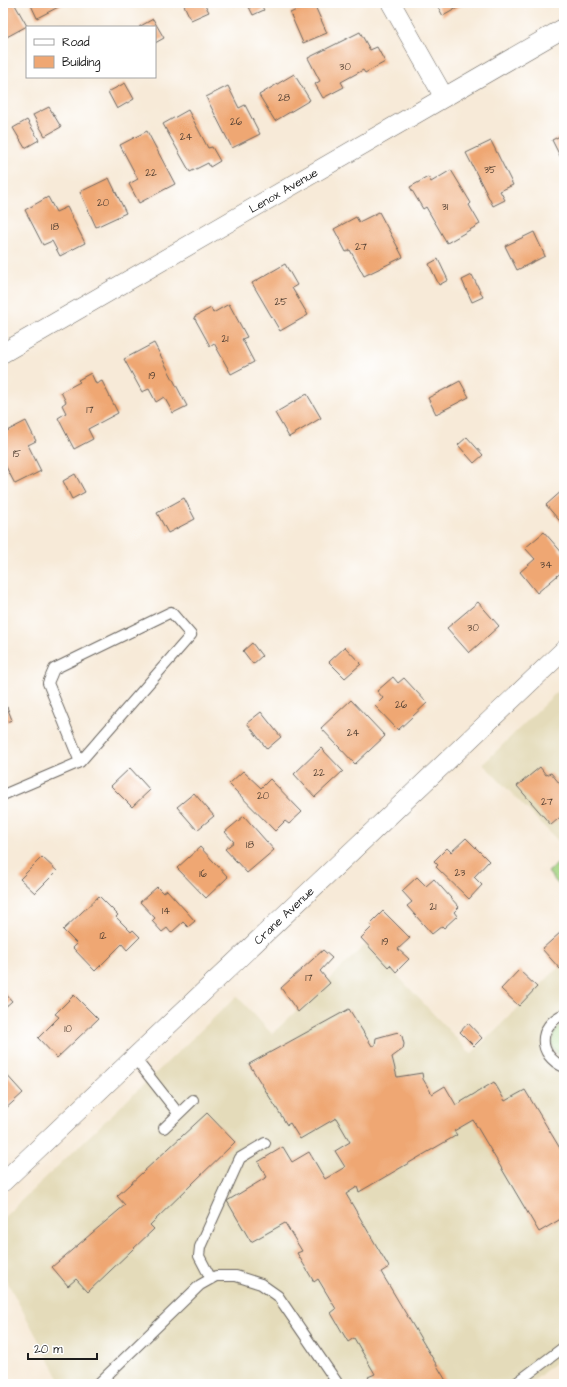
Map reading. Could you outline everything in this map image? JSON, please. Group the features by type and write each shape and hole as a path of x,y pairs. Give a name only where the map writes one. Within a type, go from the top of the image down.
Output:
{"street":[{"path":"391,3 444,97"},
{"name":"Lenox Avenue","path":"3,352 564,28"},
{"name":"Crane Avenue","path":"3,1182 564,650"}],"lane":[{"path":"3,794 80,762 191,635 171,612 54,669 48,683 80,762"},
{"path":"564,1014 548,1025 544,1040 545,1050 550,1058 564,1067"},
{"path":"134,1057 178,1114"},
{"path":"164,1128 192,1100"},
{"path":"211,1279 199,1256 200,1247 240,1158 265,1143"},
{"path":"98,1384 200,1285 216,1276 236,1276 261,1284 278,1296 338,1384"},
{"path":"515,1384 564,1347"}],"shaded area":[{"path":"564,685 564,847 483,764"},
{"path":"367,943 471,1054 564,962 564,1355 530,1384 62,1384 3,1274 3,1218 237,996 272,1034"}],"green space":[{"path":"564,858 564,891 548,872"},
{"path":"564,1024 564,1057 555,1050 552,1041 555,1031"}],"building":[{"path":"3,3 14,3 27,26 3,39"},
{"path":"30,3 66,3 37,18"},
{"path":"183,3 204,3 209,12 191,20"},
{"path":"247,3 260,3 264,10 253,15"},
{"path":"312,3 314,4 327,33 303,43 290,13"},
{"path":"436,3 466,3 443,16"},
{"path":"153,19 164,38 156,42 156,26 141,26"},
{"path":"360,32 370,50 377,47 385,62 365,73 363,70 341,82 344,87 323,98 315,84 320,81 308,58"},
{"path":"294,74 310,100 275,121 259,95"},
{"path":"125,83 134,99 117,109 108,92"},
{"path":"228,86 239,108 245,105 260,134 232,148 206,97"},
{"path":"49,107 61,127 45,136 33,115"},
{"path":"188,110 208,148 212,147 220,161 210,167 208,163 190,172 163,124"},
{"path":"27,120 39,140 25,148 13,128"},
{"path":"147,131 175,184 139,203 129,184 138,179 120,145"},
{"path":"564,134 564,159 562,160 552,140"},
{"path":"491,141 513,185 500,191 505,200 493,206 466,153"},
{"path":"451,170 471,203 469,205 480,224 447,243 426,207 423,209 410,187 428,177 431,182"},
{"path":"109,178 126,213 96,227 80,192"},
{"path":"48,197 56,212 67,207 85,243 60,256 52,241 43,245 25,210"},
{"path":"379,212 403,257 364,276 350,250 346,252 334,229 356,217 359,222"},
{"path":"534,232 545,256 517,270 505,246"},
{"path":"438,259 448,280 439,285 429,264"},
{"path":"285,264 297,285 292,288 308,315 280,331 252,283"},
{"path":"472,275 483,297 472,302 462,280"},
{"path":"229,304 247,337 242,339 254,362 231,374 214,343 210,346 194,317 211,308 213,313"},
{"path":"154,343 187,406 173,413 164,397 156,402 149,389 142,392 124,359"},
{"path":"91,373 96,384 102,381 118,413 88,429 93,439 74,449 58,418 66,413 62,405 66,402 61,392 80,382 78,380"},
{"path":"460,381 469,397 436,414 428,398"},
{"path":"307,394 321,418 289,437 275,413"},
{"path":"26,421 36,441 28,445 41,471 15,484 3,461 3,433"},
{"path":"467,437 483,455 474,463 458,445"},
{"path":"75,474 85,492 72,499 63,481"},
{"path":"564,489 564,526 546,505"},
{"path":"184,498 195,519 168,533 157,513"},
{"path":"544,532 564,555 564,570 537,593 520,572 535,559 525,548"},
{"path":"478,602 499,626 469,653 447,628"},
{"path":"252,643 262,656 253,664 243,651"},
{"path":"345,647 361,664 345,678 329,662"},
{"path":"393,677 398,683 404,678 427,703 398,730 375,706 383,698 377,691"},
{"path":"351,700 385,736 355,764 321,728"},
{"path":"7,707 12,720 3,723 3,708"},
{"path":"261,712 281,737 267,749 247,723"},
{"path":"321,748 343,771 315,797 294,774"},
{"path":"540,767 546,775 551,773 564,789 564,814 551,825 517,786"},
{"path":"130,768 150,790 132,807 111,786"},
{"path":"243,771 261,788 270,779 302,812 289,824 285,821 275,831 229,784"},
{"path":"194,793 214,816 197,830 177,807"},
{"path":"244,816 274,850 247,873 225,849 234,842 225,832"},
{"path":"466,838 489,861 474,877 482,885 469,899 436,867 438,865 434,861 447,848 451,852"},
{"path":"200,847 228,877 206,898 177,868"},
{"path":"42,857 57,871 35,893 20,879"},
{"path":"417,877 426,886 434,879 459,907 454,912 457,916 444,928 442,926 432,934 407,906 412,902 402,891"},
{"path":"157,887 163,893 167,890 195,921 188,927 183,922 171,933 167,928 162,932 152,921 155,918 140,902"},
{"path":"99,896 118,915 116,917 131,932 133,930 140,937 127,950 122,944 95,971 73,948 77,944 63,930"},
{"path":"383,911 410,938 398,949 409,959 396,972 390,965 388,967 361,938 372,927 370,924"},
{"path":"561,932 564,935 564,965 560,969 542,949"},
{"path":"323,950 332,958 320,971 330,983 298,1012 281,988"},
{"path":"519,970 537,987 519,1006 501,989"},
{"path":"3,991 12,1001 3,1009"},
{"path":"74,995 98,1019 57,1058 38,1038 59,1017 55,1014"},
{"path":"349,1009 372,1046 375,1045 376,1038 398,1032 402,1036 404,1044 403,1049 392,1057 397,1077 422,1073 423,1079 432,1094 445,1086 456,1105 494,1082 505,1101 525,1090 564,1155 564,1217 539,1232 473,1120 454,1131 457,1135 359,1192 357,1187 346,1194 389,1267 381,1272 448,1384 372,1384 368,1377 375,1374 354,1338 348,1342 331,1313 336,1309 318,1279 314,1282 297,1253 302,1251 285,1223 251,1242 227,1201 267,1177 258,1162 283,1147 292,1162 309,1152 325,1179 345,1167 335,1151 350,1142 336,1118 300,1139 290,1123 287,1125 249,1064"},
{"path":"468,1023 482,1038 474,1046 460,1032"},
{"path":"4,1072 23,1093 3,1111 3,1073"},
{"path":"207,1113 235,1142 150,1225 154,1229 88,1292 76,1279 68,1286 52,1267 125,1205 117,1196"}]}
